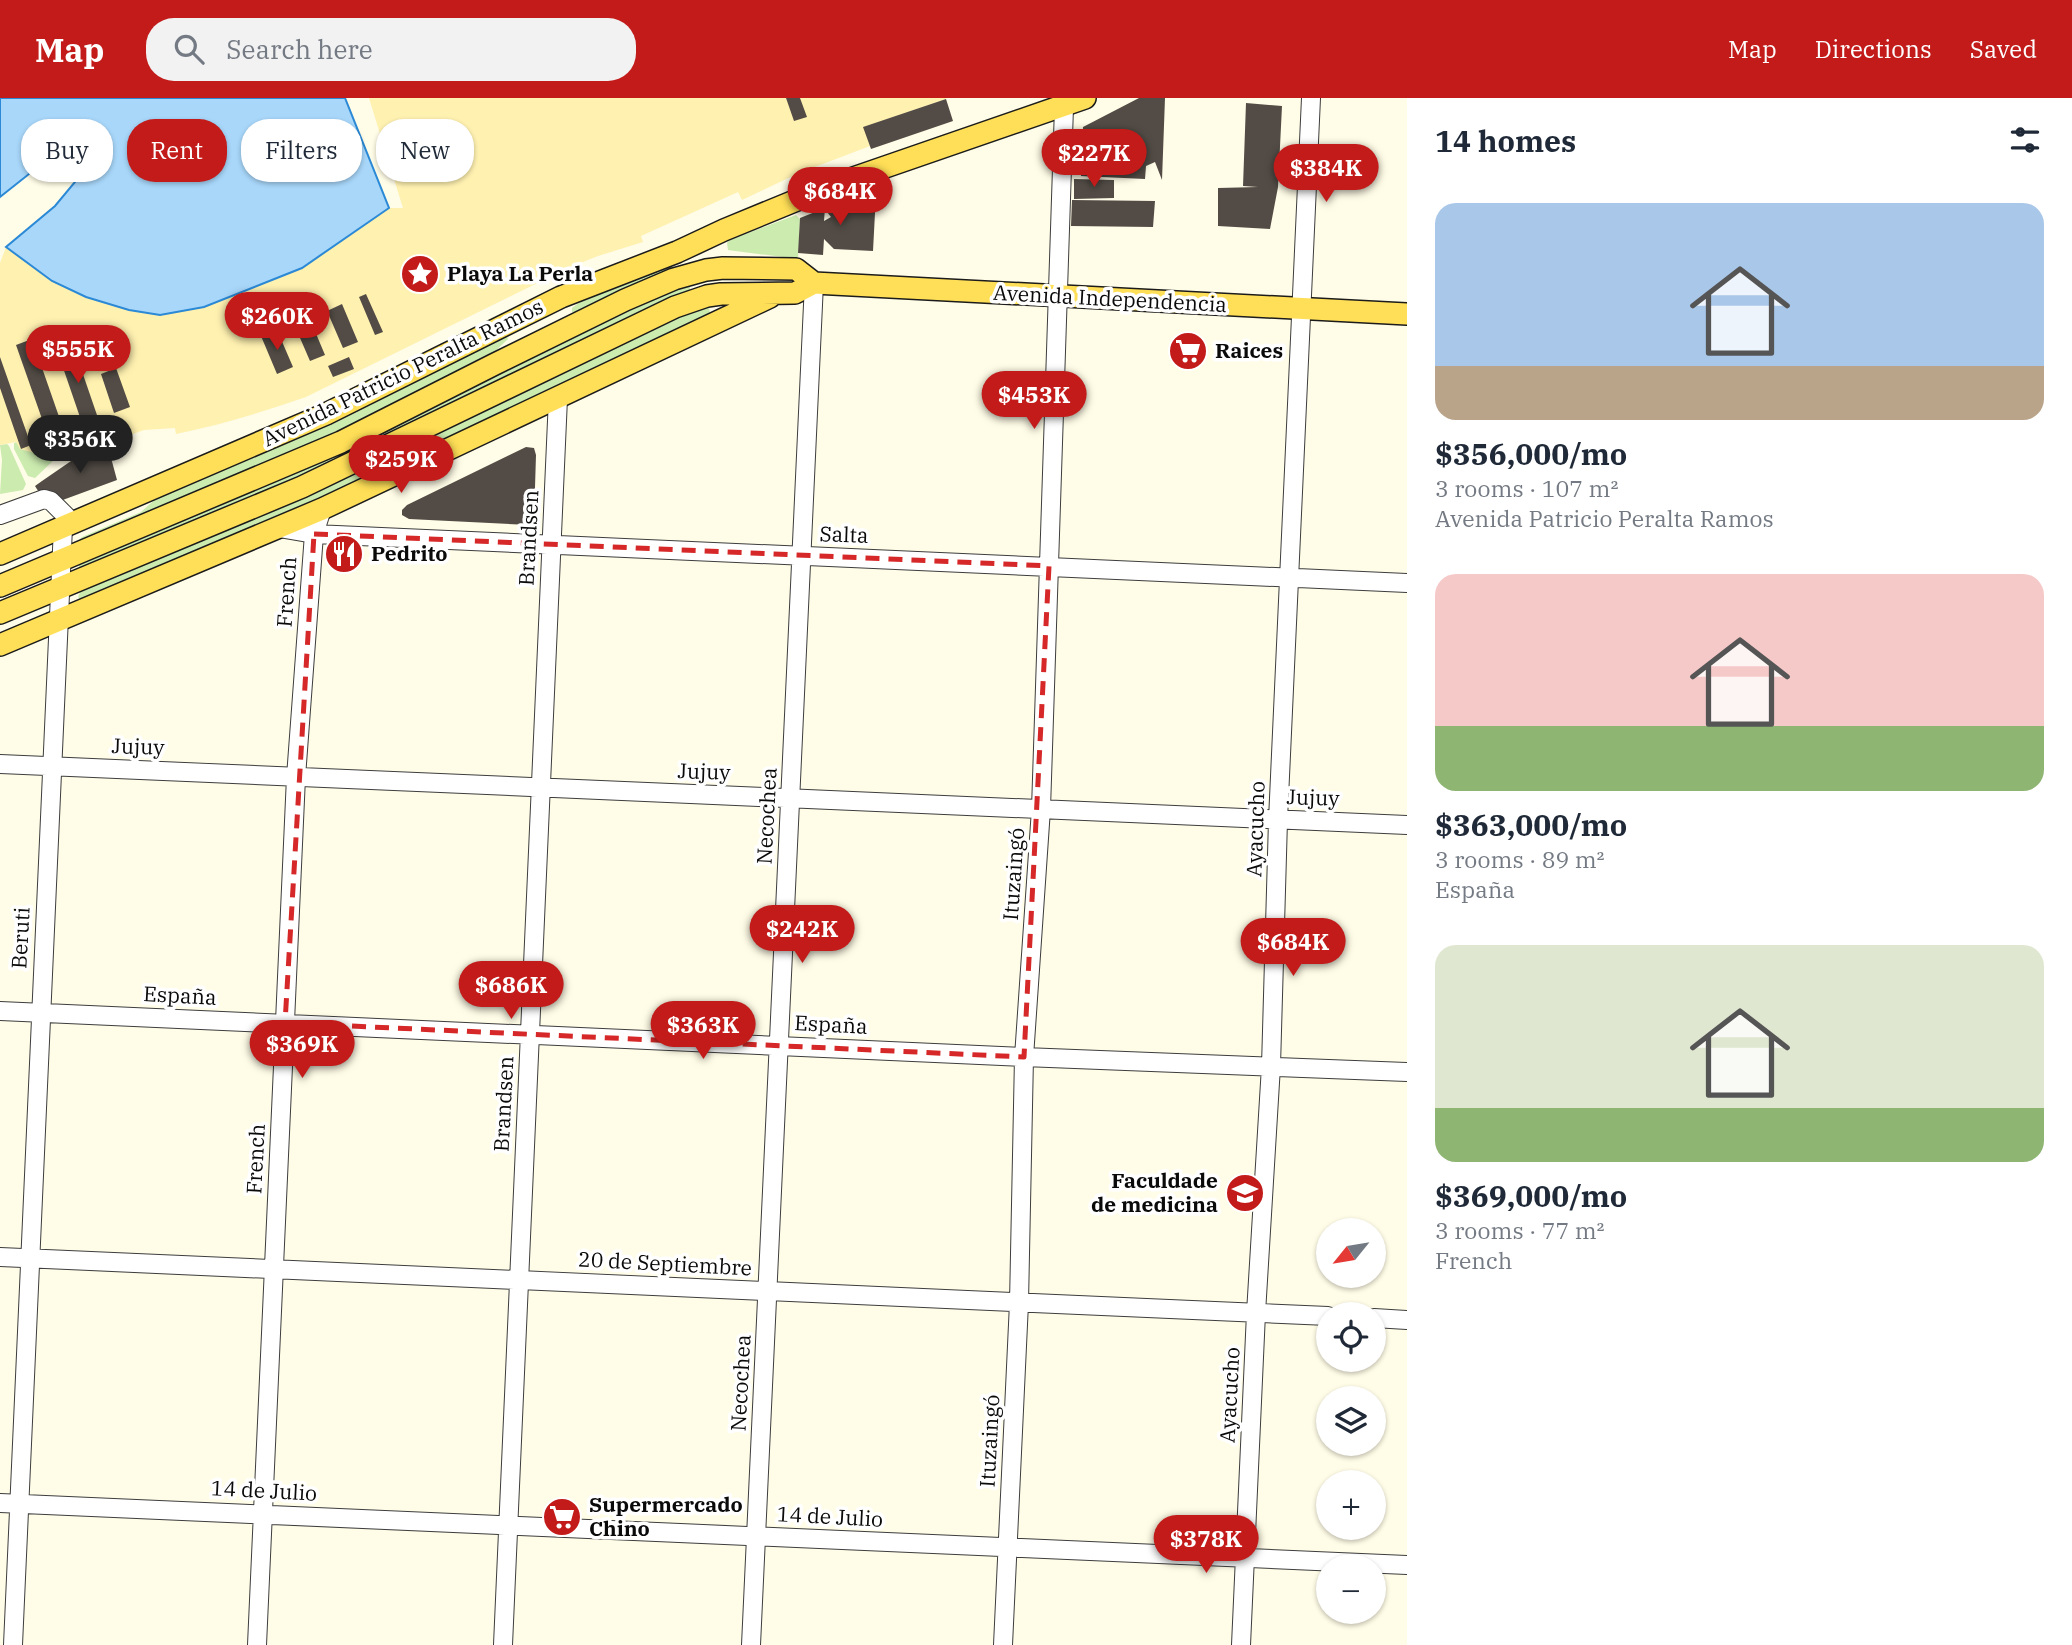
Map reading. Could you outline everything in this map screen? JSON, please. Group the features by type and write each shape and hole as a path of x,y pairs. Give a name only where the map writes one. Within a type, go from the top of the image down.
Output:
{"main road":[{"name":"Avenida Patricio Peralta Ramos","path":"0,554 326,414 561,298 836,184 1085,98"},
{"path":"677,252 746,267"},
{"name":"Avenida Patricio Peralta Ramos","path":"0,586 341,442 625,300 674,279 706,270 746,267 796,269 814,283"},
{"name":"Avenida Independencia","path":"814,283 1407,314"},
{"path":"0,613 323,477 675,307 721,294 795,293 814,283"},
{"path":"0,645 322,509 779,293"},
{"path":"495,364 561,298"}],"street":[{"name":"Ayacucho","path":"1241,1645 1256,1313 1271,1066 1278,820 1311,98"},
{"name":"Ituzaingó","path":"1003,1645 1018,1303 1024,1058 1041,809 1065,107"},
{"name":"Necochea","path":"751,1645 814,283"},
{"name":"Brandsen","path":"503,1645 558,398"},
{"path":"0,515 44,499 51,501 68,525"},
{"name":"French","path":"257,1645 296,777 314,534 322,509"},
{"name":"Beruti","path":"13,1645 59,621 62,561 68,525"},
{"name":"Salta","path":"279,528 314,534 1407,583"},
{"name":"Jujuy","path":"0,764 1407,825"},
{"name":"España","path":"0,1011 1024,1058 1407,1072"},
{"name":"20 de Septiembre","path":"0,1257 1316,1316"},
{"path":"1386,1319 1407,1320"},
{"name":"14 de Julio","path":"0,1503 1407,1565"}],"highlighted area":[{"path":"314,534 1049,566 1024,1057 285,1023"}],"green space":[{"path":"796,215 800,219 798,259 728,250 729,240"},
{"path":"671,267 673,269 577,313 572,312 572,308 583,300 607,288"},
{"path":"686,286 690,287 690,291 627,318 303,477 79,567 79,563 624,311"},
{"path":"709,306 708,317 314,505 81,601 78,597 81,590 678,315"},
{"path":"506,334 508,339 490,356 334,435 81,542 82,537 141,512 160,495"},
{"path":"14,443 55,459 35,478 28,476 14,449"},
{"path":"7,444 26,484 23,490 0,494 0,445"}],"sand":[{"name":"Playa La Perla","path":"369,98 946,98 864,127 870,146 799,173 742,200 738,192 641,236 643,242 570,267 306,397 242,418 176,434 175,428 144,430 80,453 76,449 55,459 20,449 16,442 0,445 0,263 6,247 52,281 86,297 129,310 302,268 389,208 403,208 395,182 474,182 474,119 376,121"}],"water":[{"path":"0,98 345,98 353,119 241,119 241,182 362,182 362,140 376,182 379,182 389,208 302,268 204,307 160,315 129,310 86,297 52,281 6,247 55,206 75,182 113,182 113,119 21,119 21,180 0,197"}],"building":[{"path":"786,98 800,98 807,117 794,121"},
{"path":"1139,98 1165,98 1162,180 1155,162 1146,166 1145,179 1081,176 1083,127"},
{"path":"946,99 953,121 871,149 863,127"},
{"path":"1246,103 1282,106 1278,187 1270,229 1218,226 1218,188 1258,187 1243,186"},
{"path":"1074,179 1114,180 1114,198 1074,199"},
{"path":"876,194 873,251 834,249 824,239 823,255 798,253 800,218 825,208 824,221 831,217 828,209 832,206 838,207 839,201 852,197 856,201"},
{"path":"1072,200 1155,201 1153,227 1071,226"},
{"path":"366,294 383,332 375,335 359,297"},
{"path":"342,304 358,342 343,348 327,311"},
{"path":"309,317 325,355 310,361 294,324"},
{"path":"277,330 293,367 277,374 261,336"},
{"path":"32,339 64,431 48,436 16,345"},
{"path":"74,348 98,418 82,423 58,353"},
{"path":"0,357 31,445 21,449 0,388"},
{"path":"349,357 354,369 333,377 328,366"},
{"path":"116,368 130,407 114,413 101,374"},
{"path":"107,443 117,480 60,501 40,494 35,486 74,459"},
{"path":"526,447 534,448 536,455 534,520 529,525 409,519 402,515 402,510 407,505"}],"place":[{"name":"Playa La Perla","path":"420,274"},
{"name":"Raices","path":"1188,351"},
{"name":"Pedrito","path":"344,554"},
{"name":"Faculdade de medicina","path":"1245,1193"},
{"name":"Supermercado Chino","path":"562,1517"}]}
